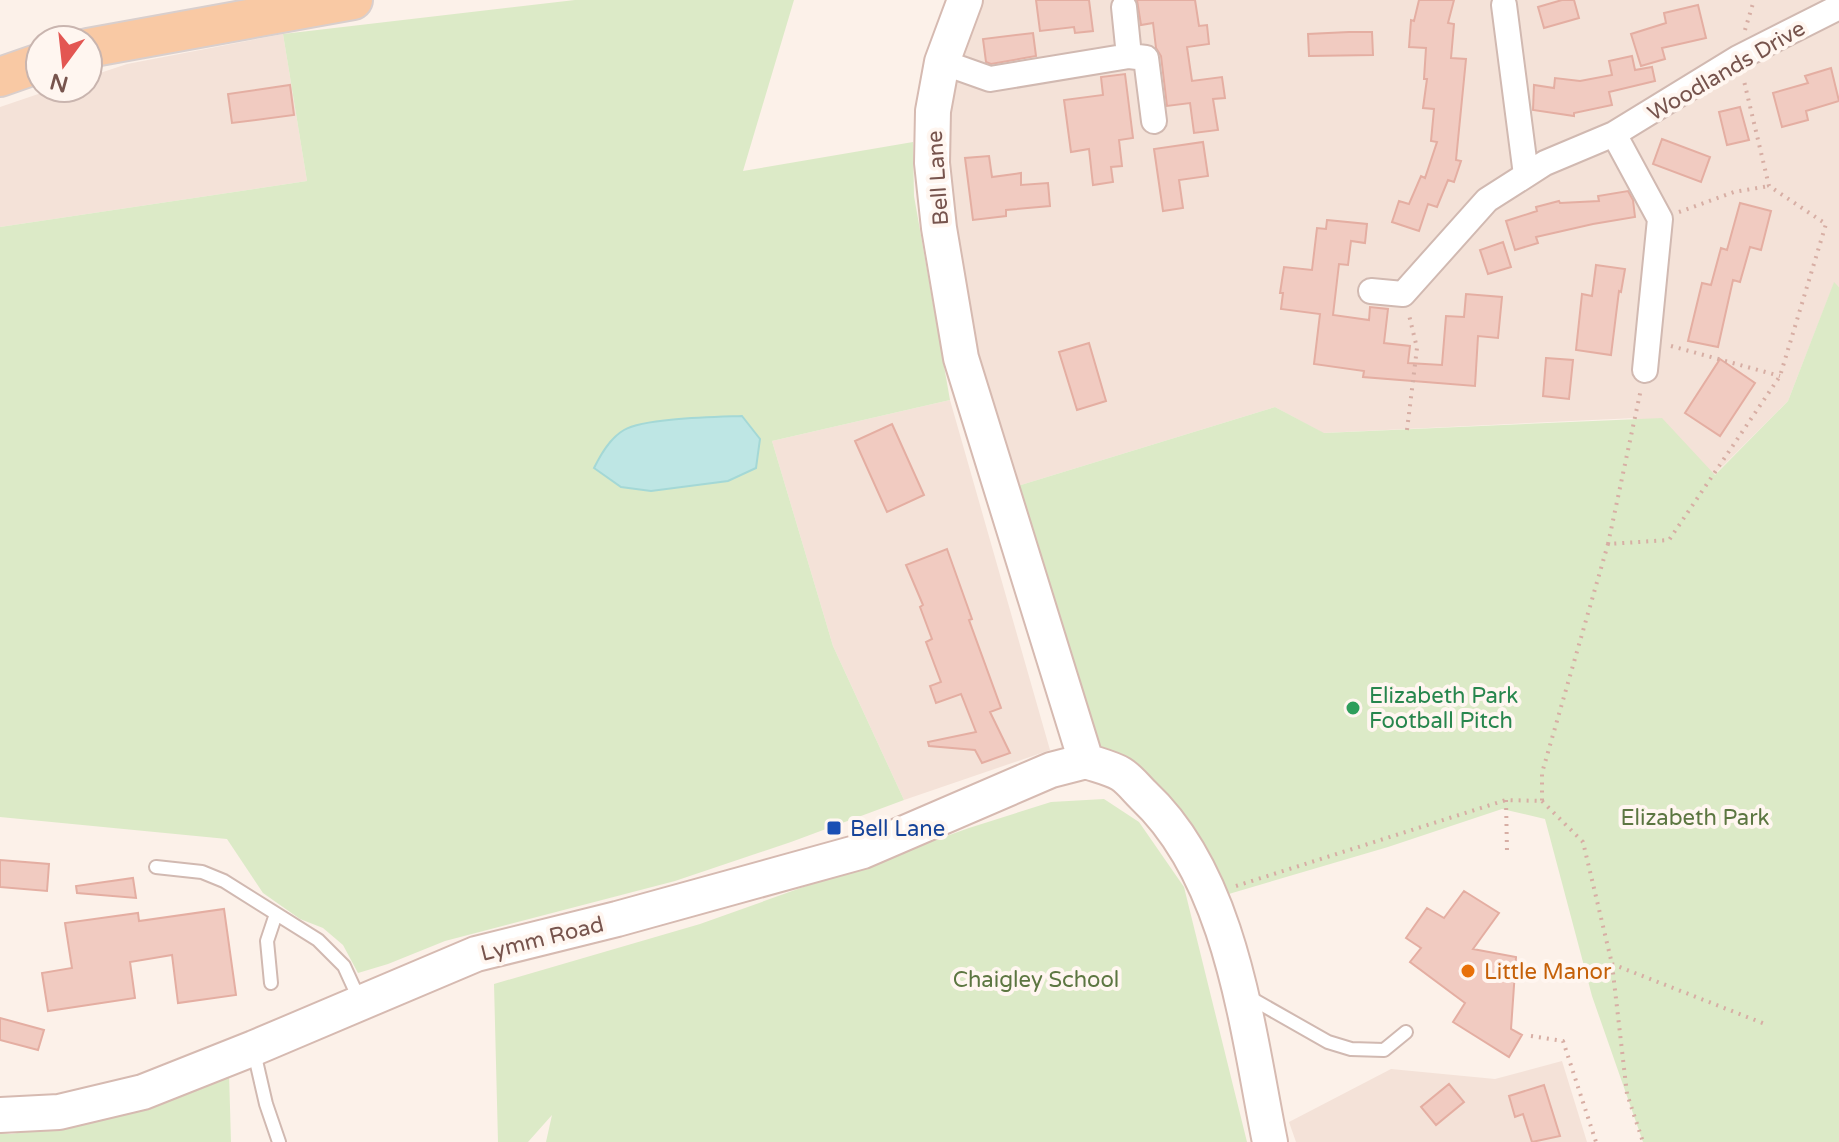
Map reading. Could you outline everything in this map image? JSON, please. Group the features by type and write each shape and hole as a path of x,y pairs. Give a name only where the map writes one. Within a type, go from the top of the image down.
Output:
{"main road":[{"path":"104,45 353,0"},
{"name":"Bell Lane","path":"965,0 942,62 933,111 932,163 939,228 961,358 1086,761"},
{"path":"0,77 24,69"},
{"path":"1086,761 1120,773 1156,807 1184,843 1211,894 1240,993 1270,1142"},
{"name":"Lymm Road","path":"0,1115 59,1112 143,1092 476,954 617,919 863,851 1051,770 1086,761"}],"street":[{"path":"1504,5 1526,175"},
{"path":"1124,7 1129,56"},
{"name":"Woodlands Drive","path":"1403,294 1487,200 1545,163 1614,134 1738,58 1839,7"},
{"path":"942,62 990,79 1129,56 1146,58 1154,121"},
{"path":"1614,134 1660,219 1645,370"},
{"path":"1371,291 1403,294"}],"lane":[{"path":"156,867 182,868 213,876 239,888 331,950 344,966 362,1003"},
{"path":"271,983 267,941 276,914"},
{"path":"1240,993 1328,1042 1351,1049 1384,1050 1406,1032"},
{"path":"254,1048 266,1104 279,1142"}],"path":[{"path":"1608,544 1669,540 1780,376 1826,224 1769,186 1738,58 1754,0"},
{"path":"1660,219 1734,192 1769,186"},
{"path":"1403,294 1417,348 1407,430"},
{"path":"1647,339 1780,376"},
{"path":"1542,801 1542,773 1608,544 1645,370"},
{"path":"1506,800 1507,851"},
{"path":"1211,894 1506,800 1542,801 1583,842 1612,964 1627,1094 1643,1142"},
{"path":"1612,964 1765,1024"},
{"path":"1531,1036 1563,1041 1596,1142"}],"shaded area":[{"path":"978,0 1839,0 1839,287 1834,283 1788,401 1714,475 1635,418 1323,433 1275,407 1008,489 942,163 965,30"},
{"path":"283,34 307,181 0,227 0,107 24,99 24,104 104,104 104,72 127,64"},
{"path":"950,400 1050,750 904,800 833,646 772,441"},
{"path":"1562,1061 1587,1142 1296,1142 1289,1122 1391,1069 1495,1079"}],"green space":[{"path":"575,0 794,0 743,171 913,142 914,196 950,400 772,441 833,646 904,800 675,881 445,941 358,973 343,945 323,928 300,919 263,893 227,839 0,817 0,227 307,181 283,34"},
{"name":"Elizabeth Park","path":"1834,282 1839,287 1839,1142 1643,1142 1592,996 1545,819 1502,809 1388,847 1222,896 1191,832 1076,753 1008,489 1275,407 1324,433 1662,418 1715,475 1788,401"},
{"name":"Chaigley School","path":"1104,799 1139,822 1184,887 1247,1142 546,1142 552,1115 528,1142 498,1142 494,984 700,924 1051,802"},
{"path":"229,1073 231,1142 0,1142 0,1133 11,1134 77,1123"}],"water":[{"path":"742,416 760,439 756,468 728,481 651,491 621,487 594,468 614,437 634,426 681,419"}],"building":[{"path":"1036,0 1089,0 1093,31 1075,33 1074,27 1040,31"},
{"path":"1137,0 1195,0 1199,26 1207,25 1209,44 1187,47 1192,81 1222,77 1225,98 1213,99 1218,130 1194,133 1190,103 1167,106 1153,23 1141,25"},
{"path":"1419,0 1454,0 1448,23 1454,24 1451,58 1466,59 1456,160 1461,161 1454,182 1448,180 1437,207 1428,204 1419,231 1392,222 1399,201 1409,204 1421,176 1425,178 1437,142 1431,141 1434,109 1423,108 1427,79 1424,79 1426,48 1409,47 1411,20 1414,21"},
{"path":"1574,0 1579,18 1544,28 1538,7"},
{"path":"1698,5 1706,38 1662,48 1665,59 1641,66 1631,34 1666,23 1664,13"},
{"path":"1372,32 1373,55 1309,56 1308,34"},
{"path":"1033,33 1036,56 991,64 986,62 983,39"},
{"path":"1632,56 1635,70 1652,67 1655,81 1609,92 1612,105 1574,113 1574,116 1533,110 1534,85 1554,88 1555,78 1580,81 1612,75 1609,61"},
{"path":"1831,68 1839,101 1806,111 1808,120 1782,127 1773,93 1808,83 1805,76"},
{"path":"1125,74 1133,138 1119,140 1122,166 1111,167 1113,182 1093,185 1089,149 1071,152 1064,100 1103,95 1101,77"},
{"path":"290,85 294,115 232,123 228,94"},
{"path":"1740,107 1749,140 1727,145 1719,112"},
{"path":"1662,139 1710,157 1701,182 1653,164"},
{"path":"1203,142 1208,176 1179,180 1183,208 1163,211 1154,149"},
{"path":"989,156 992,177 1021,173 1021,185 1048,183 1050,206 1006,210 1006,216 973,220 965,158"},
{"path":"1628,191 1633,200 1635,217 1536,237 1538,243 1515,250 1506,221 1537,211 1536,207 1559,201 1599,201 1598,196"},
{"path":"1740,203 1771,211 1761,250 1750,247 1740,282 1733,280 1718,347 1688,341 1702,283 1711,285 1721,248 1727,250"},
{"path":"1327,220 1367,224 1365,243 1351,241 1348,265 1339,264 1333,315 1369,320 1370,307 1388,309 1384,343 1410,346 1408,363 1442,365 1446,316 1464,317 1466,294 1502,297 1498,338 1478,336 1475,386 1363,377 1364,371 1314,364 1320,314 1281,309 1283,293 1280,293 1284,267 1312,270 1317,228 1326,229"},
{"path":"1503,242 1511,267 1488,274 1480,250"},
{"path":"1596,265 1625,269 1611,355 1576,350 1582,294 1592,296"},
{"path":"1089,343 1106,401 1077,410 1059,352"},
{"path":"1546,358 1573,360 1569,399 1543,396"},
{"path":"1720,359 1755,383 1720,436 1685,413"},
{"path":"892,424 924,495 887,512 855,441"},
{"path":"947,549 1001,708 990,712 1010,753 982,763 975,750 929,746 928,742 976,732 961,694 936,703 930,686 941,682 926,642 932,639 920,607 923,605 906,565"},
{"path":"0,860 49,864 47,891 0,887"},
{"path":"133,878 136,898 77,893 76,886"},
{"name":"Little Manor","path":"1464,891 1499,913 1473,949 1516,957 1511,1029 1522,1035 1509,1057 1453,1022 1465,1003 1410,962 1421,948 1406,938 1427,908 1444,918"},
{"path":"224,909 236,995 178,1003 172,955 130,962 135,998 48,1011 42,973 72,968 65,923 138,913 139,921"},
{"path":"0,1018 44,1030 38,1050 0,1040"},
{"path":"1449,1084 1464,1102 1436,1125 1421,1107"},
{"path":"1544,1085 1560,1136 1532,1142 1523,1114 1515,1117 1509,1096"}],"place":[{"name":"Elizabeth Park Football Pitch","path":"1353,708"},
{"name":"Bell Lane","path":"834,828"},
{"name":"Little Manor","path":"1468,971"}]}
